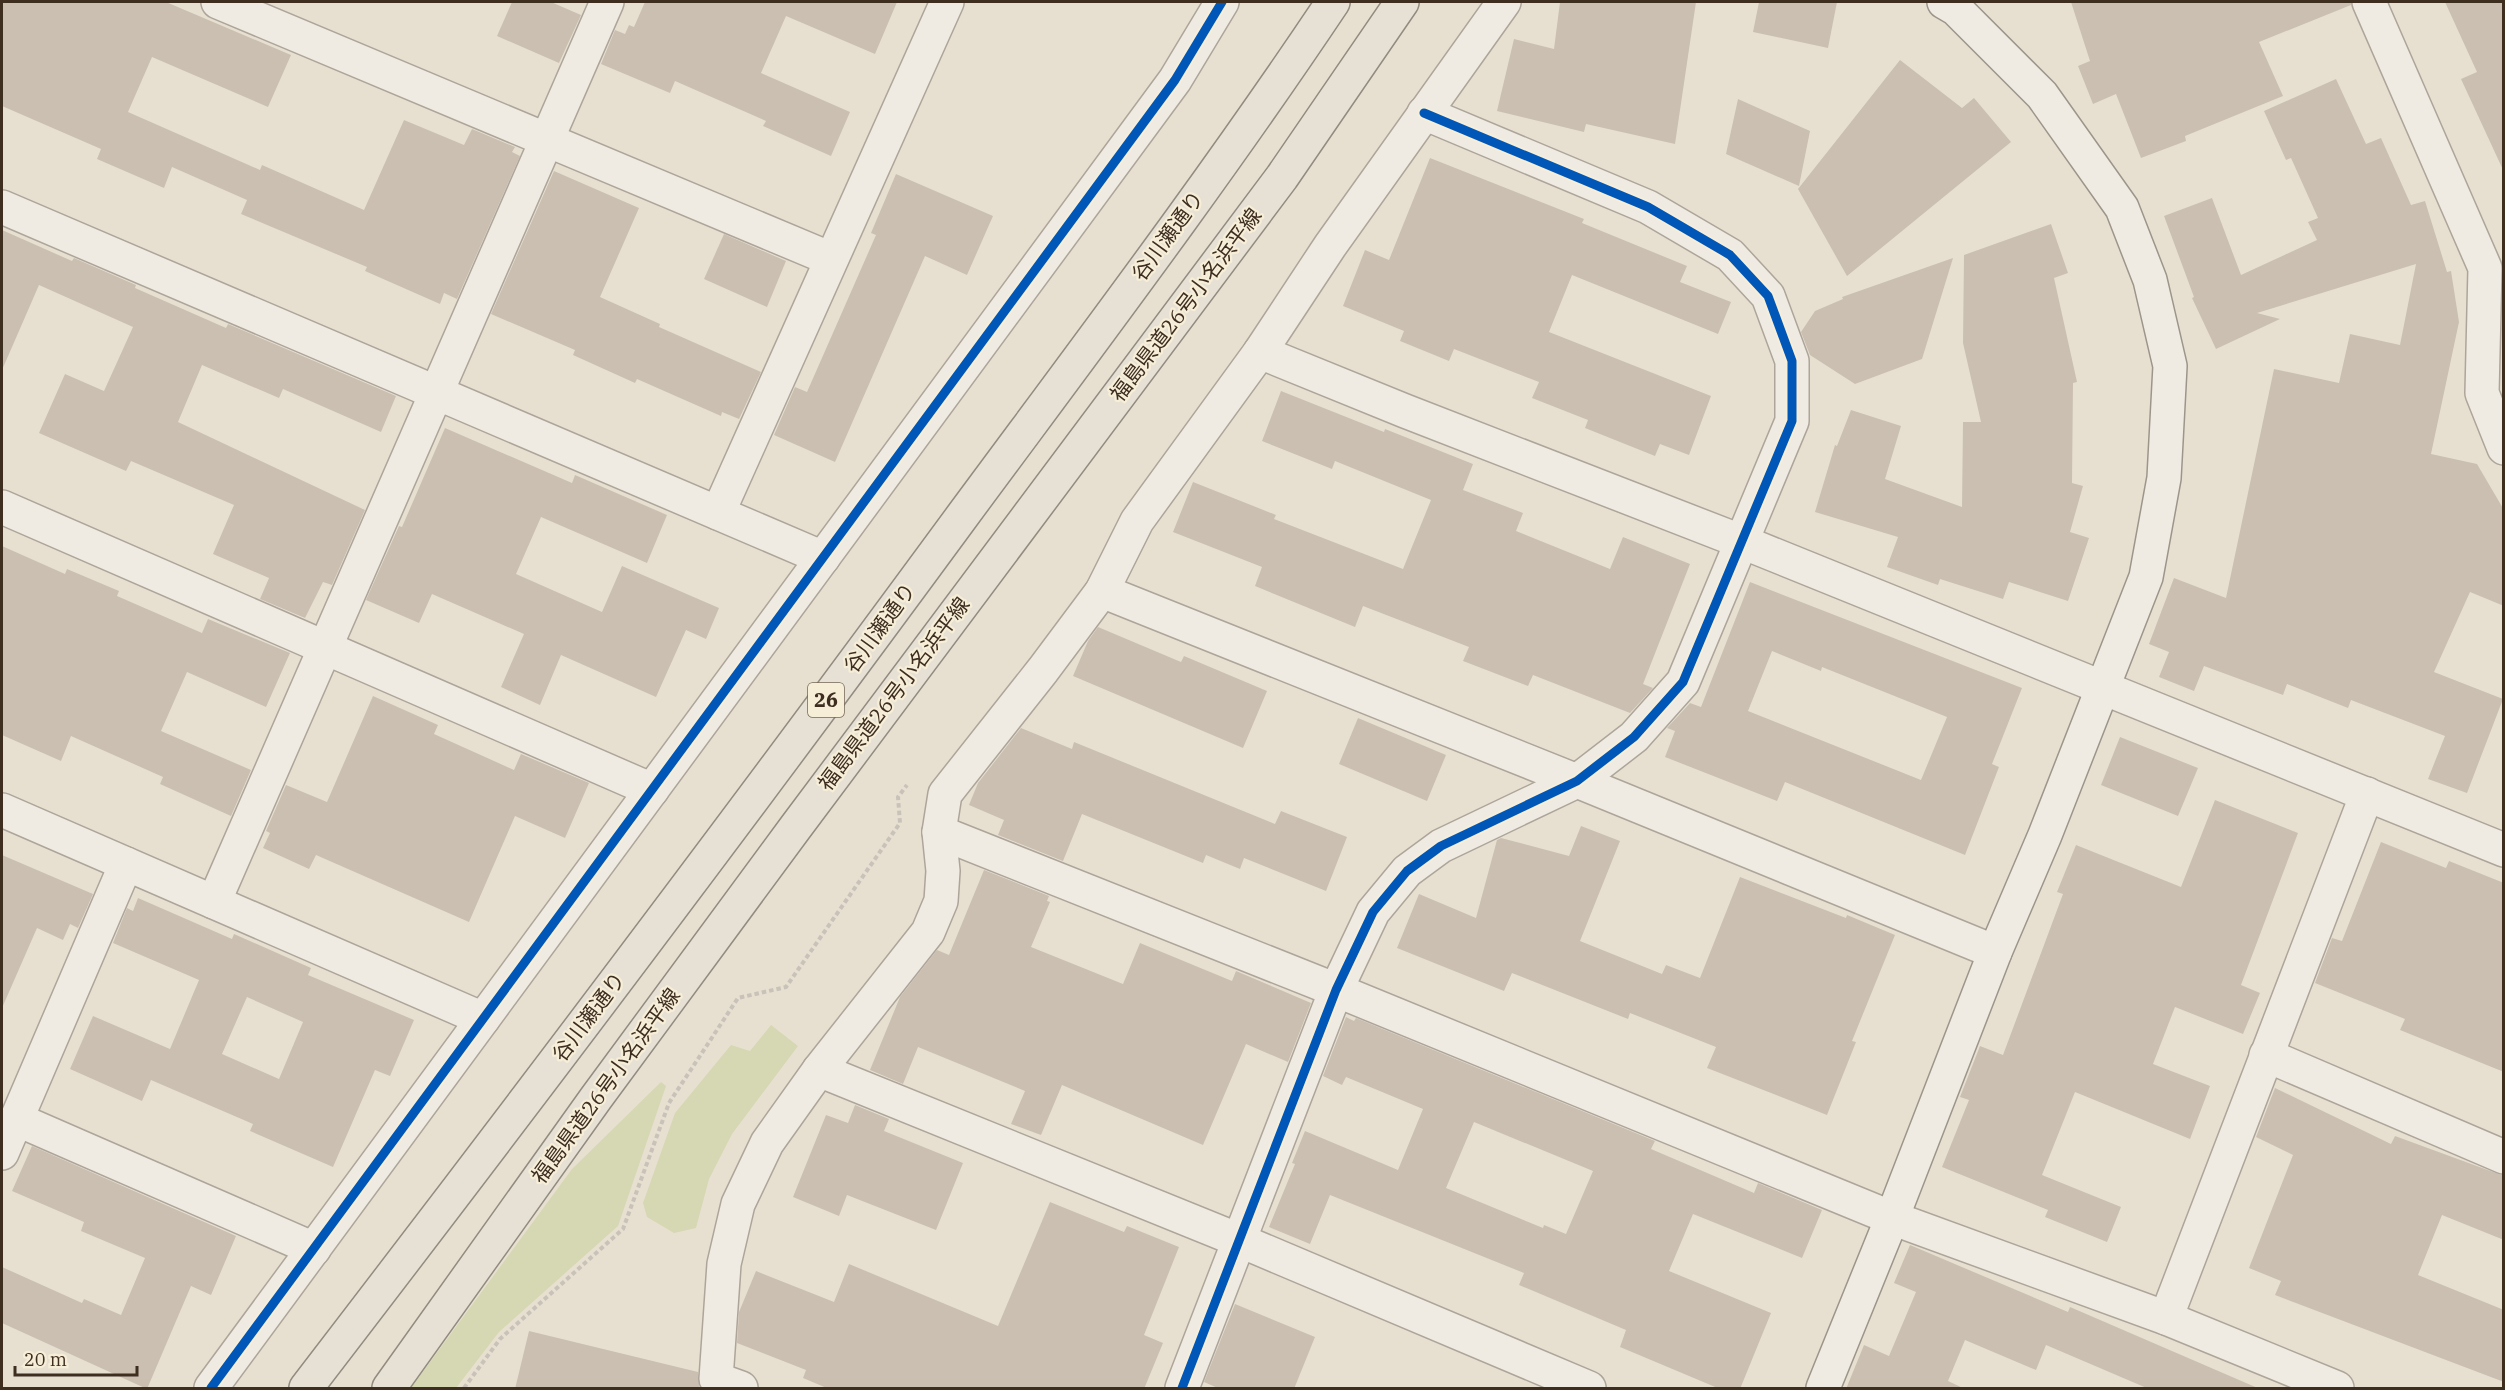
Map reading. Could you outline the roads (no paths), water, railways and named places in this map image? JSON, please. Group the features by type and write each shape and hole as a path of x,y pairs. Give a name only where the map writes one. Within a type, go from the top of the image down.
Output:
{"main road":[{"name":"谷川瀬通り","path":"306,1389 518,1112 859,657 1174,229 1332,2"},
{"name":"福島県道26号小名浜平線","path":"389,1389 603,1089 780,847 1282,177 1402,2"}],"street":[{"path":"218,2 831,259"},
{"path":"214,902 607,2"},
{"path":"211,1389 1175,80 1222,2"},
{"path":"741,1389 716,1379 724,1264 738,1204 767,1143 819,1070 928,932 941,901 943,871 939,832 945,794 1102,591 1137,521 1260,352 1424,113 1504,2"},
{"path":"2369,2 2485,268 2482,393 2504,448"},
{"path":"718,513 943,3"},
{"path":"1823,1389 1995,951 2044,835 2146,577 2164,478 2170,366 2150,279 2122,208 2042,95 1954,4"},
{"path":"1182,1389 1336,990 1373,912 1407,871 1441,846 1577,781 1634,737 1683,682 1792,421 1792,361 1768,296 1730,255 1648,207 1424,113"},
{"path":"2,207 823,558"},
{"path":"1260,352 1740,541 2504,850"},
{"path":"2,507 652,790"},
{"path":"1102,591 1995,951"},
{"path":"2166,1318 2367,794"},
{"path":"2,810 483,1019"},
{"path":"939,832 1336,990 1892,1218 2166,1318 2337,1389"},
{"path":"2,1153 126,864"},
{"path":"2266,1056 2504,1157"},
{"path":"819,1070 1241,1240 1589,1389"},
{"path":"16,1119 314,1249"}]}
